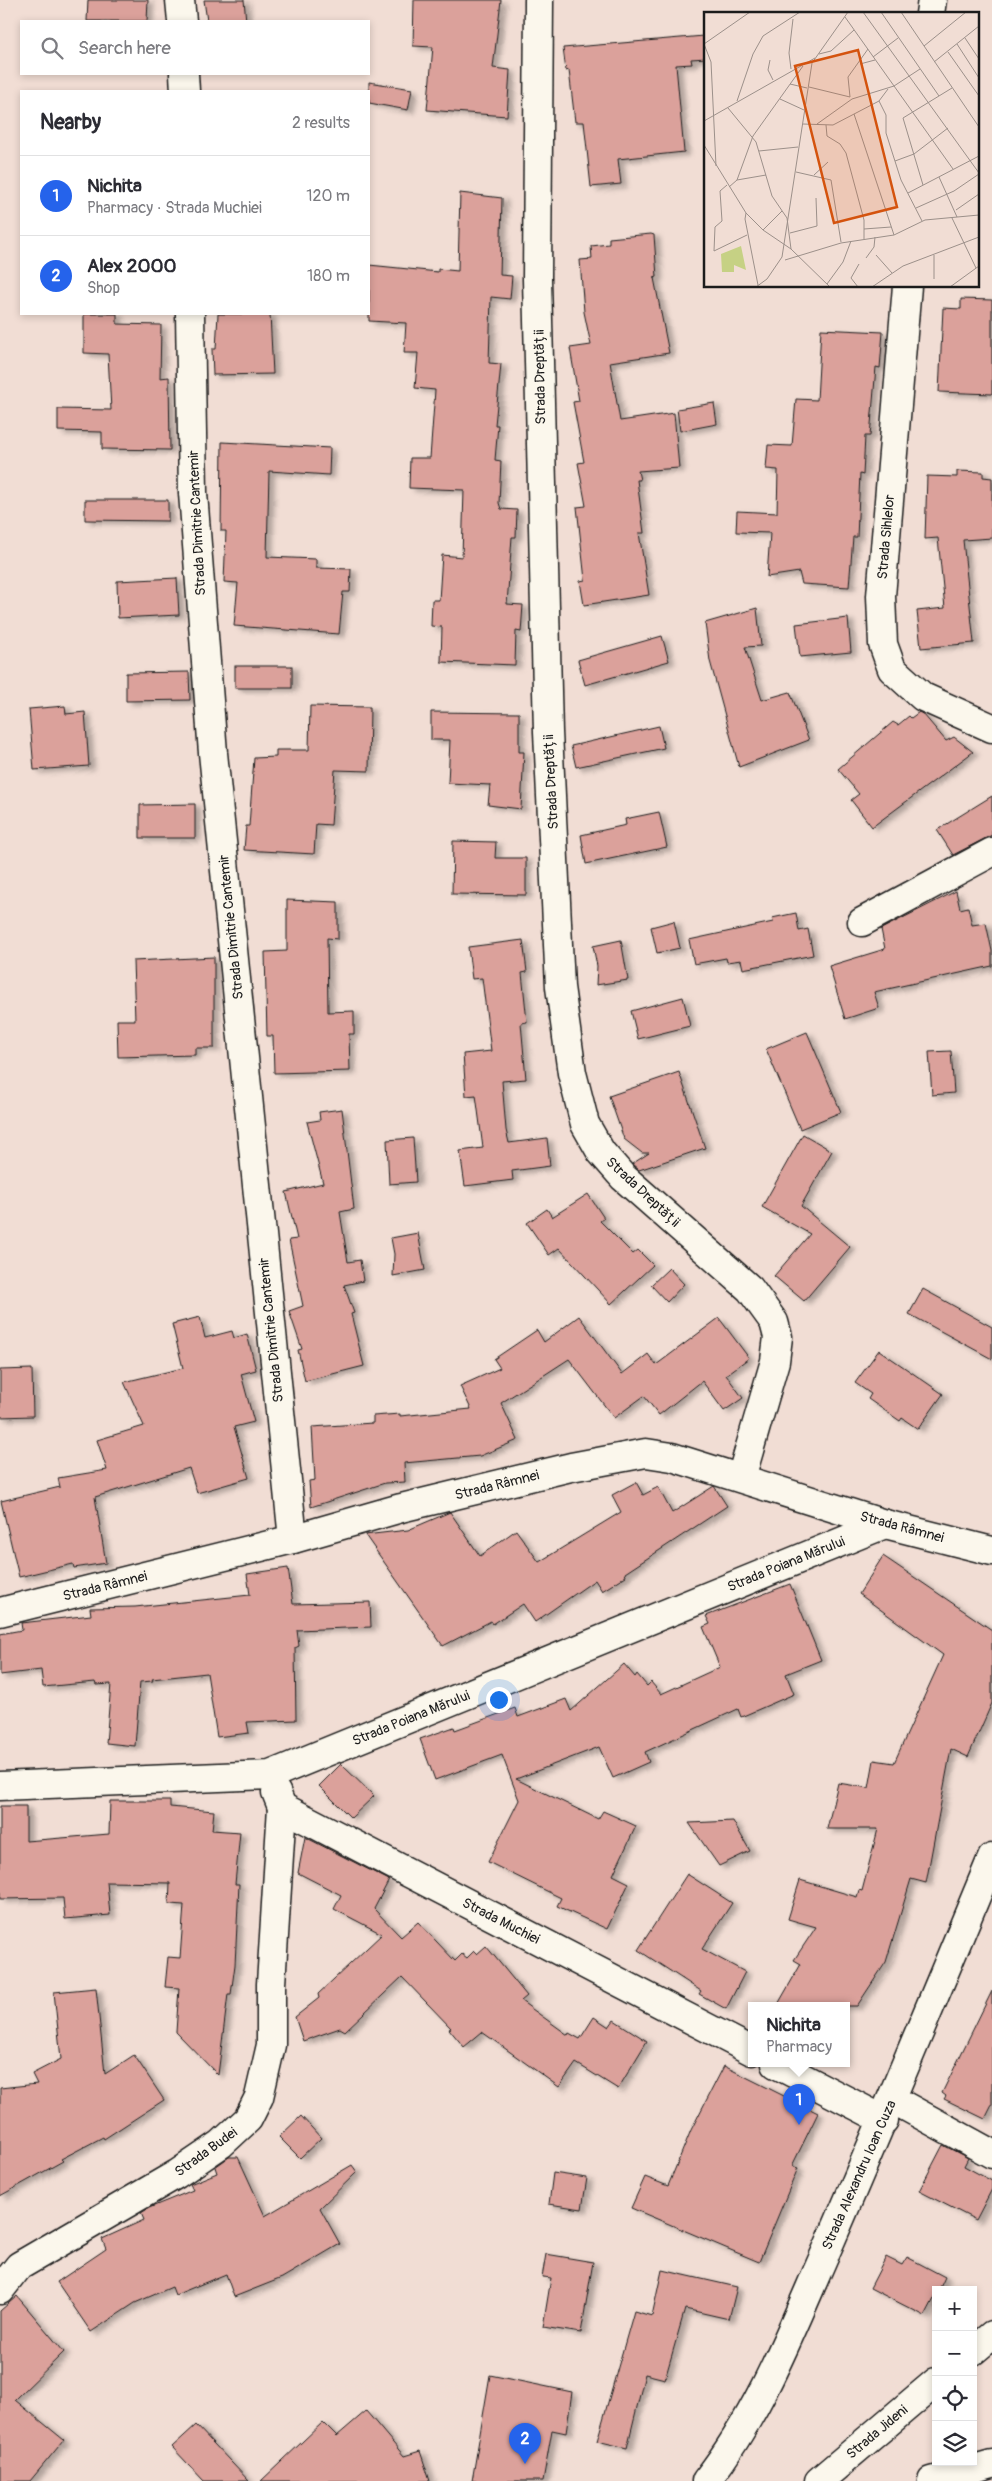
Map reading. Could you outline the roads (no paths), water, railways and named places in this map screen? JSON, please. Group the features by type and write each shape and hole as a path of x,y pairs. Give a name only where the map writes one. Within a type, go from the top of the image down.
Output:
{"street":[{"path":"180,0 182,20"},
{"name":"Strada Dreptății","path":"539,0 537,279 548,732 560,986 570,1054 585,1124 601,1152 623,1177 750,1289 774,1322 778,1338 775,1362 741,1478"},
{"path":"184,75 185,90"},
{"name":"Strada Sihlelor","path":"907,288 881,596 883,644 892,669 923,697 992,728"},
{"name":"Strada Dimitrie Cantemir","path":"190,315 193,493 213,753 293,1539"},
{"path":"862,922 992,852"},
{"name":"Strada Râmnei","path":"0,1612 293,1539 401,1508 571,1467 646,1453 672,1457 885,1524 992,1551"},
{"name":"Strada Poiana Mărului","path":"0,1786 270,1775 885,1524"},
{"path":"270,1775 282,1807"},
{"name":"Strada Muchiei","path":"282,1807 748,2049"},
{"name":"Strada Budei","path":"0,2290 10,2266 177,2174 221,2144 248,2119 260,2097 271,2045 271,1984 282,1807"},
{"name":"Strada Alexandru Ioan Cuza","path":"706,2481 722,2461 763,2394 888,2109 992,1858"},
{"path":"783,2067 992,2154"},
{"path":"977,2347 992,2335"},
{"name":"Strada Jideni","path":"819,2481 932,2385"},
{"path":"932,2481 992,2464"}],"place":[{"name":"Nichita","path":"799,2125"},
{"name":"Alex 2000","path":"525,2464"}]}
